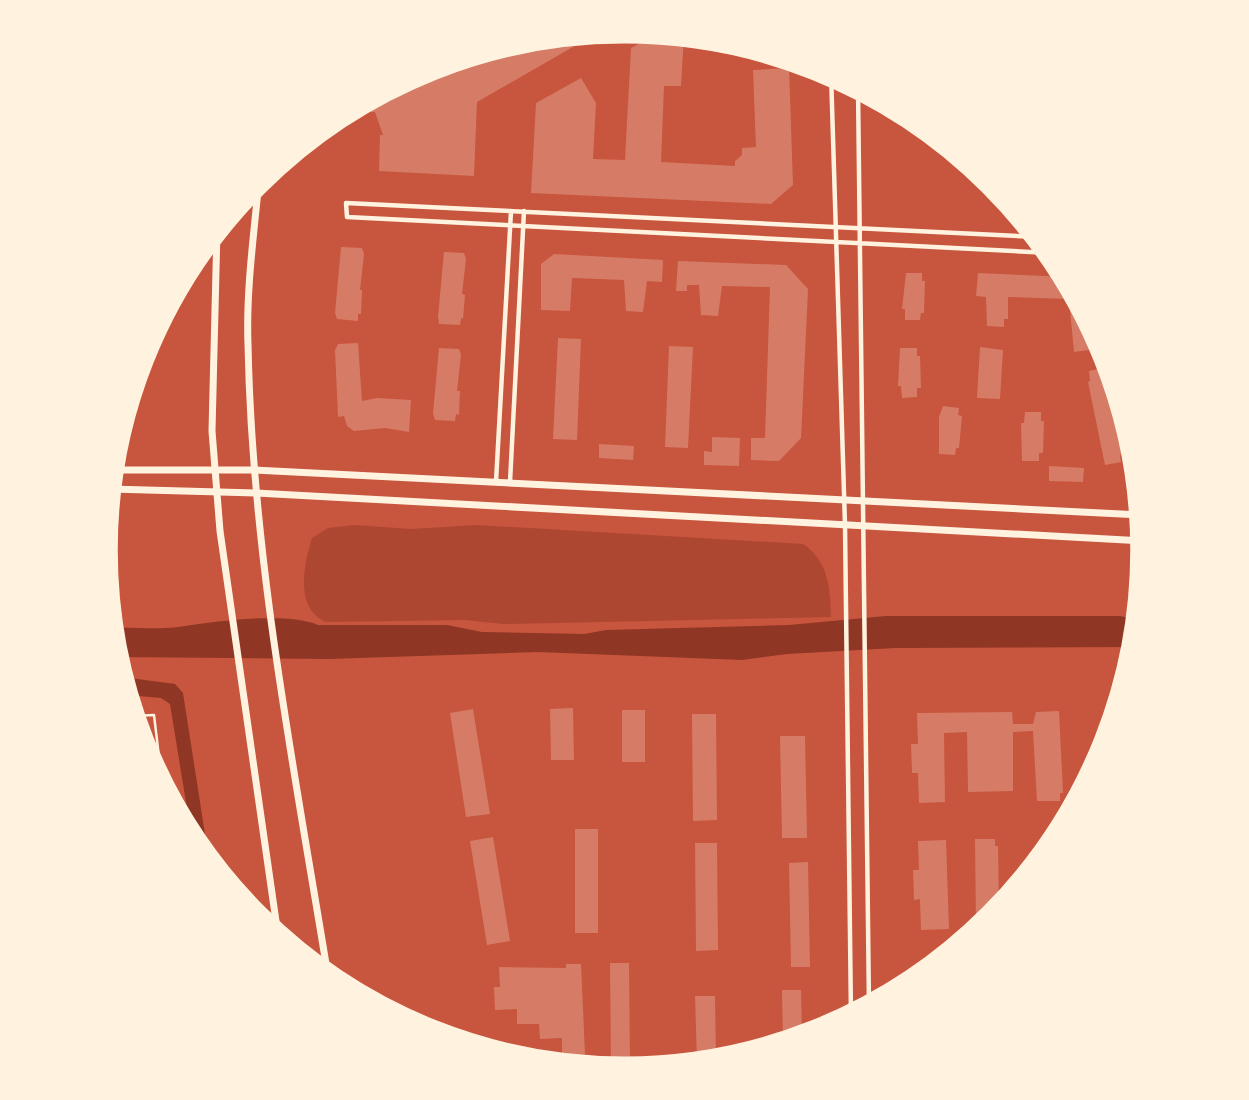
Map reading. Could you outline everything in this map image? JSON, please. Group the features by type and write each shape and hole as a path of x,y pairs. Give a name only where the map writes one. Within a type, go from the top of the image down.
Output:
{"main road":[{"path":"258,199 247,341 254,470 271,618 325,960"},
{"path":"217,247 214,471 276,919"},
{"path":"123,470 254,470 1131,514"},
{"path":"121,489 256,492 1132,540"}],"street":[{"path":"831,86 845,525 851,1005"},
{"path":"858,99 869,995"},
{"path":"1024,236 346,203 347,217 1036,252"},
{"path":"496,482 511,211"},
{"path":"510,483 524,211"}],"lane":[{"path":"144,716 154,715 158,751"}],"shaded area":[{"path":"355,525 411,529 476,525 803,544 812,551 823,567 829,586 831,617 503,624 465,620 326,622 316,616 305,597 304,573 312,538 328,528"},
{"path":"886,616 1128,618 1123,647 895,648 787,654 742,660 538,652 328,659 128,657 123,628 170,628 269,618 318,625 447,625 482,632 584,634 606,630 789,625"},
{"path":"133,679 175,684 183,693 205,837 187,807 170,704 161,698 138,696"}],"building":[{"path":"641,43 683,45 681,86 664,86 661,162 735,166 735,161 742,155 742,148 756,147 753,70 789,69 793,185 771,204 531,193 536,103 581,78 596,103 593,159 625,160 631,48"},
{"path":"578,44 477,102 474,176 379,171 380,135 383,135 375,112 371,112 400,94 461,69 525,52"},
{"path":"341,247 362,248 364,254 360,290 361,314 358,314 358,321 337,319 335,313"},
{"path":"444,252 464,253 466,259 462,294 465,295 463,319 461,318 460,325 439,324"},
{"path":"554,254 663,260 662,282 647,281 643,312 626,311 624,280 572,278 570,311 541,310 541,264"},
{"path":"678,261 786,265 808,289 801,438 779,461 751,460 751,438 765,438 770,287 722,286 718,316 701,315 699,285 687,285 687,291 676,291"},
{"path":"906,273 922,273 922,281 925,281 924,313 921,313 920,320 905,320 905,309 902,309"},
{"path":"978,273 1052,276 1066,299 1008,297 1008,319 1004,319 1004,327 987,326 986,297 976,296"},
{"path":"1070,306 1091,350 1074,352"},
{"path":"558,338 581,339 577,440 553,439"},
{"path":"358,343 362,401 377,398 411,400 409,432 385,428 354,431 347,426 344,416 338,417 335,350 338,344"},
{"path":"669,346 693,347 688,448 665,447"},
{"path":"980,347 1003,350 1000,399 977,398"},
{"path":"439,348 459,349 461,355 457,391 460,391 459,415 456,414 455,421 435,420 433,413"},
{"path":"900,348 917,348 917,356 920,356 921,388 917,388 917,397 902,398 901,386 898,386"},
{"path":"1099,369 1106,387 1122,446 1121,462 1105,465 1088,382 1089,371"},
{"path":"943,406 959,408 958,415 962,416 959,448 956,448 955,455 939,454 939,417"},
{"path":"1025,412 1041,412 1041,421 1044,421 1043,453 1039,453 1039,461 1022,461 1021,423 1024,423"},
{"path":"712,437 740,438 739,466 704,465 704,451 712,452"},
{"path":"599,444 634,446 633,460 599,458"},
{"path":"1049,466 1084,468 1083,482 1049,481"},
{"path":"573,708 574,760 551,760 550,709"},
{"path":"473,709 490,814 466,817 450,713"},
{"path":"622,710 645,710 645,762 622,762"},
{"path":"1059,711 1063,793 1060,793 1060,801 1037,801 1033,731 1013,732 1013,791 968,792 967,732 944,733 945,802 919,803 918,773 912,773 911,744 918,744 917,713 1012,712 1013,724 1033,724 1036,712"},
{"path":"692,714 716,714 717,820 693,821"},
{"path":"780,736 805,736 807,838 782,838"},
{"path":"575,829 598,829 598,933 575,933"},
{"path":"493,837 510,941 487,945 470,841"},
{"path":"975,839 995,839 995,846 998,846 999,893 976,916"},
{"path":"946,840 949,929 921,930 920,899 914,900 913,870 919,870 918,841"},
{"path":"695,843 717,843 718,950 696,951"},
{"path":"808,862 810,967 791,967 789,863"},
{"path":"610,963 629,963 630,1058 611,1058"},
{"path":"566,964 581,964 585,1054 562,1054 562,1038 540,1039 539,1024 517,1024 517,1009 495,1010 494,987 500,987 499,967 566,968"},
{"path":"782,990 801,990 802,1026 783,1033"},
{"path":"695,996 715,996 716,1049 697,1053"}]}
